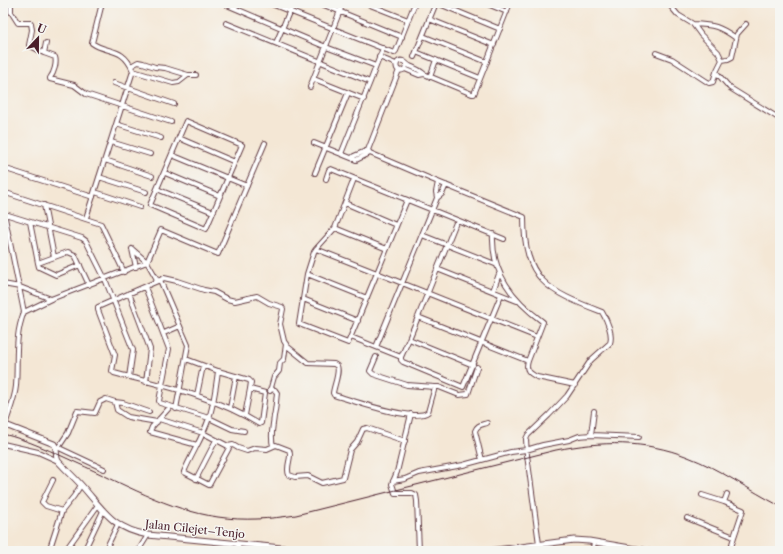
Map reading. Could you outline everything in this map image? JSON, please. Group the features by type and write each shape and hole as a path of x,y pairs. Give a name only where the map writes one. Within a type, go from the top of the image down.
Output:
{"main road":[{"path":"4,424 52,443 57,447 56,458 58,462"},
{"name":"Jalan Cilejet–Tenjo","path":"58,462 81,485 102,511 118,524 134,532 148,535 312,551"},
{"path":"489,551 574,540 648,551"}],"street":[{"path":"11,3 10,12 18,23 31,23 32,30 29,45 44,54 56,58 53,74 50,80 74,85 86,94 171,122"},
{"path":"86,218 133,71 126,58 119,53 92,43 102,3"},
{"path":"227,3 227,5 376,66"},
{"path":"268,3 395,53 414,3"},
{"path":"276,43 293,3"},
{"path":"319,3 402,36"},
{"path":"310,87 343,3"},
{"path":"365,3 408,20"},
{"path":"480,78 436,60 415,54 436,3 500,28"},
{"path":"485,3 507,12"},
{"path":"396,64 401,60 405,62 406,67 419,74 424,74 472,94 475,92 510,3"},
{"path":"668,3 678,15 693,24 701,35 718,52 722,60"},
{"path":"429,19 494,45"},
{"path":"226,23 370,82"},
{"path":"693,24 711,24 718,26 736,38"},
{"path":"722,60 732,57 736,38 746,24"},
{"path":"423,36 487,62"},
{"path":"44,54 46,43"},
{"path":"342,154 383,48"},
{"path":"656,54 669,57 709,83 712,82 722,60"},
{"path":"379,57 396,64"},
{"path":"430,77 436,60"},
{"path":"131,66 140,62 188,75 196,75"},
{"path":"314,143 356,160 369,151 398,70 396,68 396,64"},
{"path":"398,70 402,71 406,67"},
{"path":"133,71 173,83 179,82 188,75"},
{"path":"716,72 730,88 780,118"},
{"path":"314,79 364,99"},
{"path":"114,83 174,104"},
{"path":"315,173 348,93"},
{"path":"186,121 242,145 206,229 150,205 172,155 186,121"},
{"path":"116,124 161,138"},
{"path":"179,138 235,162"},
{"path":"111,142 150,154"},
{"path":"24,312 51,299 147,262 161,230 218,254 265,143"},
{"path":"369,151 438,182 524,216 524,233 528,255 534,270 542,280 555,291 602,312 605,317 610,332 610,343 591,360 567,396 528,435 526,439 526,450 540,544"},
{"path":"172,155 247,186"},
{"path":"105,160 152,176"},
{"path":"3,168 140,207"},
{"path":"326,179 329,170 331,169 504,239"},
{"path":"165,173 220,196"},
{"path":"100,177 146,192"},
{"path":"354,179 335,228 316,249 307,274 299,324 347,343 350,341 407,200"},
{"path":"437,198 436,192 438,182"},
{"path":"376,347 437,198 442,194 446,185"},
{"path":"157,189 213,212"},
{"path":"3,192 101,224 124,272"},
{"path":"344,203 396,225"},
{"path":"44,205 54,257"},
{"path":"3,208 24,312 20,323 16,351 16,388 4,424"},
{"path":"5,214 82,238 86,241 105,278 133,350 129,377"},
{"path":"401,357 458,220"},
{"path":"30,222 39,267 56,275 80,265"},
{"path":"335,228 386,249"},
{"path":"493,234 493,254 499,274 518,301 530,313 543,322 526,366 527,370 537,377 575,385"},
{"path":"422,235 495,264"},
{"path":"136,267 132,249 147,262 159,280 188,345 176,409"},
{"path":"316,249 537,337"},
{"path":"38,263 70,252 75,255 89,285"},
{"path":"437,269 518,301"},
{"path":"307,274 367,298"},
{"path":"493,291 499,274"},
{"path":"164,278 177,281 214,292 235,301 257,296 282,307 283,310 280,324 286,344 284,358 280,363 279,371 274,377 270,389 266,394 261,423 259,424 230,408 197,395 114,374 112,371 115,355 98,307 159,280 164,278"},
{"path":"3,284 20,287 51,299"},
{"path":"145,286 169,349 159,401 170,407 209,418 232,429 244,432"},
{"path":"129,293 151,353 146,382"},
{"path":"376,357 370,371 373,374 407,385 439,386 459,395 468,394 482,343 501,295"},
{"path":"303,299 358,321"},
{"path":"418,317 528,361"},
{"path":"164,333 180,326"},
{"path":"351,337 401,357 403,362 462,387 475,366"},
{"path":"409,339 475,366"},
{"path":"286,344 308,363 334,364 337,366 338,370 332,393 334,395 379,409 411,414 427,413 435,387"},
{"path":"186,359 251,381 245,416"},
{"path":"197,395 203,366"},
{"path":"218,371 214,401 209,418 184,472 208,485 210,484 229,448 228,446"},
{"path":"230,408 236,376"},
{"path":"250,389 264,392 266,394"},
{"path":"270,389 275,390 277,393 271,429 273,446"},
{"path":"104,469 57,447 68,433 77,410 94,414 98,404 103,400 111,400 149,412"},
{"path":"116,402 117,410 128,416 158,420 203,433 228,446 233,445 249,451 255,448 267,449 273,446 290,450 287,471 291,476 308,476 322,482 343,478 350,450 358,442 363,429 367,428 405,441"},
{"path":"170,407 150,431 152,433 197,445"},
{"path":"591,435 594,411"},
{"path":"411,414 398,472 392,481 392,486 395,492 412,493 416,495 419,551"},
{"path":"482,460 475,432 479,425 487,423"},
{"path":"392,481 409,478 419,472 482,460 511,452 569,440 579,436 639,437"},
{"path":"196,479 216,440"},
{"path":"3,444 38,452 58,462"},
{"path":"53,480 42,502 46,506 62,511"},
{"path":"49,551 62,511 81,485"},
{"path":"724,502 727,494"},
{"path":"702,495 743,510 730,551"},
{"path":"65,551 98,505"},
{"path":"84,551 102,511"},
{"path":"687,518 734,537"},
{"path":"106,551 118,524"},
{"path":"138,551 148,535"},
{"path":"591,551 594,542"},
{"path":"237,551 239,544"}],"railway":[{"path":"3,434 40,447 163,502 199,513 238,519 276,518 296,515 556,450 606,444 639,445 672,451 700,462 780,506"}]}
